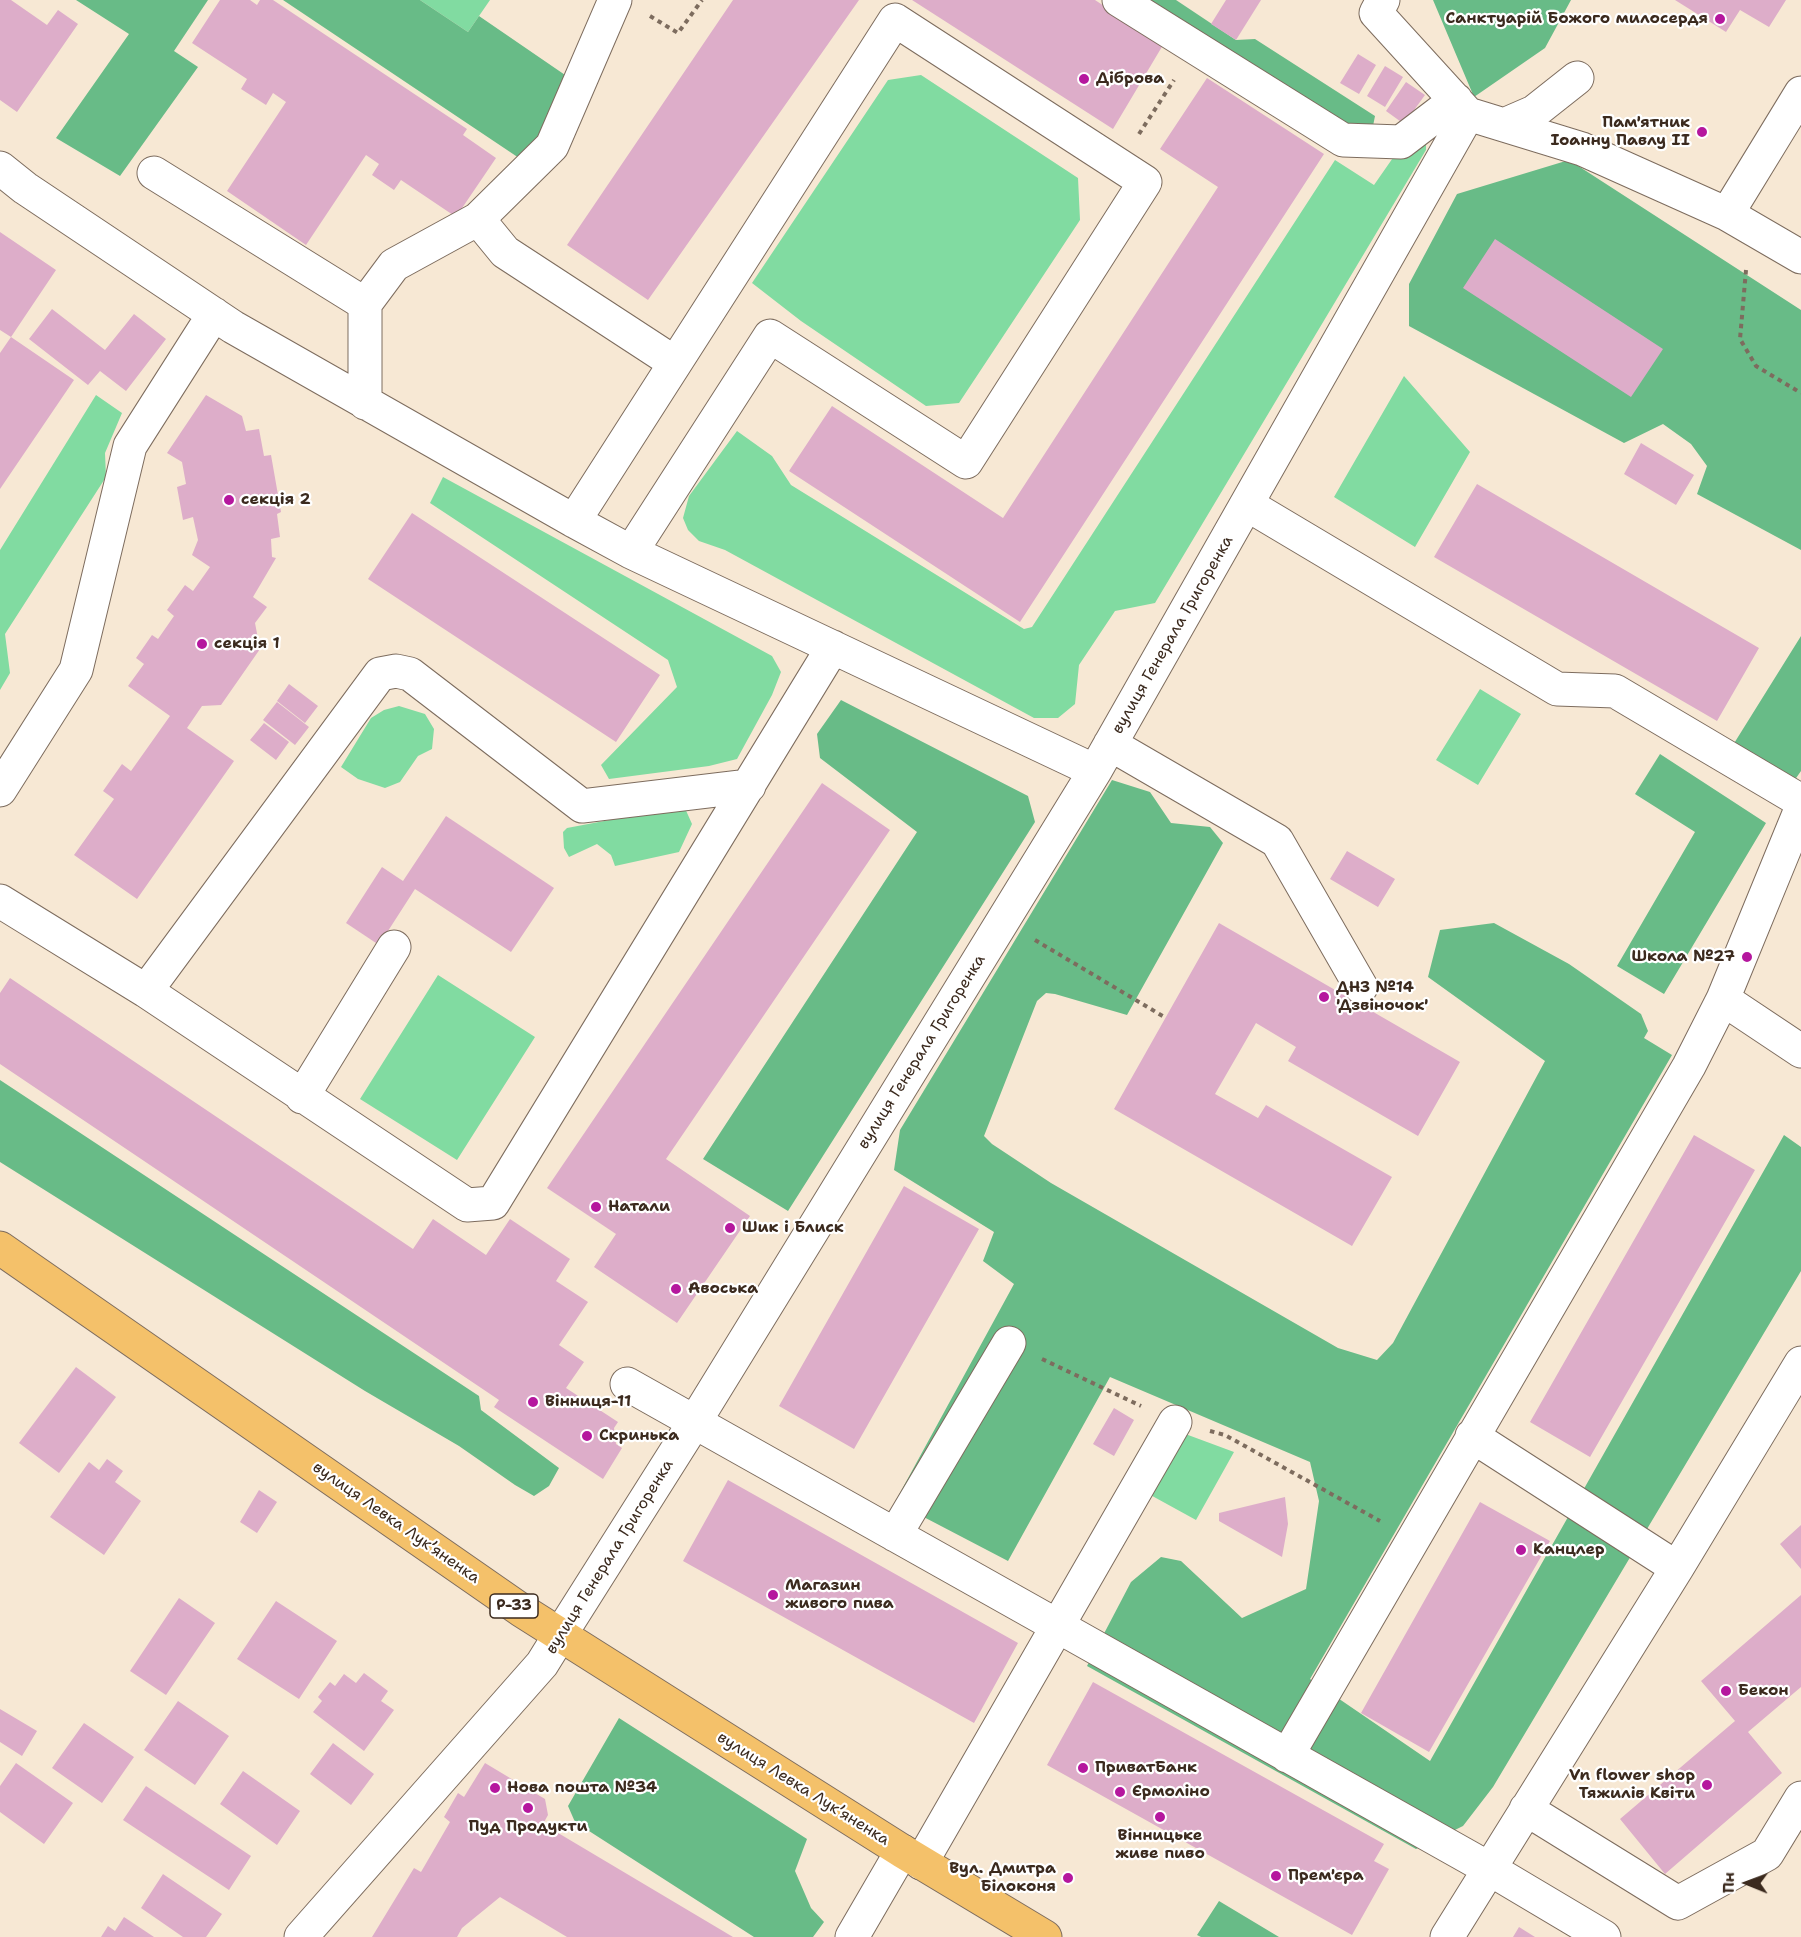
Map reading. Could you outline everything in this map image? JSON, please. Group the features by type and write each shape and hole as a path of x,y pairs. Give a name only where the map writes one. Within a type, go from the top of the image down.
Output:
{"main road":[{"name":"вулиця Левка Лукʼяненка","path":"0,1248 560,1635 911,1857 1046,1937"}],"street":[{"path":"1119,0 1342,140 1401,142 1462,107"},
{"path":"1383,0 1376,13 1462,107 1504,125 1582,149 1738,221 1801,257"},
{"path":"365,404 365,304 394,265 478,219 552,146 628,6"},
{"path":"574,521 895,20 1145,182 966,462 770,336 631,552"},
{"path":"1504,125 1534,112 1577,78"},
{"path":"1738,221 1801,93"},
{"name":"вулиця Генерала Григоренка","path":"301,1937 542,1664 694,1423 1102,757 1248,505 1462,107"},
{"path":"0,168 25,188 214,314 365,404 631,552 833,647 1102,757 1277,841 1361,987"},
{"path":"154,173 365,304"},
{"path":"478,219 505,252 675,363"},
{"path":"0,790 76,670 130,446 214,314"},
{"path":"1248,505 1557,689 1615,691 1801,801"},
{"path":"0,902 146,991 467,1205 493,1203 833,647"},
{"path":"146,991 380,674 396,671 410,674 582,806 748,786"},
{"path":"1287,1756 1689,1066 1723,999 1801,809"},
{"path":"0,924 34,922"},
{"path":"302,1097 394,946"},
{"path":"1723,999 1801,1051"},
{"path":"895,1536 1009,1343"},
{"path":"1447,1937 1677,1568 1801,1363"},
{"path":"627,1384 1488,1868 1604,1937"},
{"path":"852,1937 911,1857 1059,1628 1175,1422"},
{"path":"1472,1436 1677,1568"},
{"path":"1526,1809 1678,1903 1767,1854 1801,1798"}],"path":[{"path":"628,6 678,33 702,0"},
{"path":"1119,165 1194,49"},
{"path":"1738,221 1740,339 1756,366 1801,393"},
{"path":"1003,921 1166,1018"}],"green space":[{"path":"76,0 208,0 174,51 198,67 120,176 56,138 129,34"},
{"path":"283,0 420,0 468,32 479,16 568,77 546,141 522,160"},
{"path":"420,0 490,0 468,32"},
{"path":"1141,0 1176,0 1236,40 1255,39 1375,116 1371,136 1350,135"},
{"path":"1433,0 1571,0 1545,48 1474,97"},
{"path":"921,75 1078,178 1080,220 959,403 926,406 801,321 752,283 888,80"},
{"path":"1426,137 1426,150 1155,603 1115,611 1079,665 1075,704 1058,718 1034,718 725,550 699,541 688,530 683,518 689,496 737,431 772,456 791,485 1024,629 1032,627 1335,160 1374,185 1397,152"},
{"path":"1569,160 1801,310 1801,550 1697,494 1707,466 1691,444 1663,424 1624,443 1409,326 1409,284 1457,194"},
{"path":"1404,376 1470,452 1415,547 1334,497"},
{"path":"96,395 122,413 105,453 106,477 5,634 10,673 0,690 0,550"},
{"path":"443,477 772,656 781,672 772,695 737,759 709,766 609,779 601,765 677,687 668,660 430,503"},
{"path":"1801,636 1801,771 1794,781 1733,745"},
{"path":"1480,689 1521,714 1478,785 1436,760"},
{"path":"841,700 1028,796 1035,822 788,1211 703,1159 917,832 820,758 817,734"},
{"path":"399,706 425,714 434,729 432,749 418,756 400,782 385,788 358,779 341,767 371,718 384,710"},
{"path":"1660,754 1766,823 1664,994 1617,966 1695,832 1635,794"},
{"path":"1112,780 1150,792 1171,823 1210,827 1223,843 1127,1015 1055,994 1046,993 1037,1001 984,1136 992,1144 1051,1183 1338,1348 1377,1360 1393,1343 1545,1061 1428,977 1440,930 1494,923 1569,964 1641,1014 1648,1031 1644,1038 1672,1055 1310,1679 1430,1761 1784,1135 1801,1147 1801,1271 1493,1787 1463,1826 1416,1849 1087,1666 1131,1582 1161,1557 1181,1561 1242,1618 1306,1589 1319,1501 1310,1462 1110,1377 1008,1561 895,1502 1014,1284 983,1261 994,1232 894,1170 900,1130"},
{"path":"684,806 692,824 679,852 615,866 611,855 597,844 569,857 564,848 563,832 567,828"},
{"path":"438,975 535,1037 457,1160 360,1099"},
{"path":"0,1080 479,1396 481,1410 559,1468 549,1486 534,1496 515,1485 459,1446 365,1391 0,1162"},
{"path":"1180,1432 1234,1452 1196,1520 1145,1492"},
{"path":"619,1718 807,1839 795,1871 811,1908 824,1922 813,1937 754,1937 575,1822 568,1806"},
{"path":"1219,1901 1279,1937 1201,1937 1197,1935"}],"building":[{"path":"0,0 11,0 47,25 58,10 78,24 17,112 0,100"},
{"path":"220,0 250,0 257,5 260,0 273,0 467,129 463,135 496,158 456,217 401,180 394,190 372,175 379,164 366,155 306,245 227,191 286,102 273,93 266,105 241,89 247,79 192,43"},
{"path":"733,0 859,0 648,300 567,245"},
{"path":"912,0 1095,0 1163,45 1113,129"},
{"path":"1226,0 1261,0 1236,40 1211,24"},
{"name":"Санктуарій Божого милосердя","path":"1675,0 1786,0 1769,27 1740,10 1726,32"},
{"path":"1358,54 1376,65 1359,94 1340,83"},
{"path":"1385,66 1403,77 1385,107 1367,96"},
{"path":"1207,78 1324,154 1020,622 789,471 832,406 1003,518 1218,187 1160,149"},
{"path":"1406,82 1425,95 1404,124 1386,111"},
{"path":"0,232 56,270 11,337 0,330"},
{"path":"1495,239 1663,349 1631,397 1463,288"},
{"path":"52,309 105,350 134,314 166,339 126,391 100,371 88,385 29,339"},
{"path":"11,337 74,380 0,489 0,353"},
{"path":"206,395 242,416 246,431 259,429 264,456 271,455 281,512 277,514 280,537 271,539 272,557 276,558 253,597 267,607 255,623 260,649 221,705 202,706 187,728 234,761 137,899 74,855 114,799 103,791 122,764 131,771 170,716 128,686 144,664 136,658 152,635 158,639 174,616 167,610 185,585 193,591 210,567 192,555 198,540 193,517 183,520 177,487 186,484 182,462 167,453"},
{"path":"1641,443 1694,475 1676,505 1624,474"},
{"path":"1477,484 1759,648 1717,721 1434,557"},
{"path":"412,513 660,675 616,742 368,579"},
{"path":"289,684 318,706 305,723 277,701"},
{"path":"277,702 309,727 295,745 263,720"},
{"path":"264,723 289,742 276,760 250,740"},
{"path":"822,783 890,830 666,1159 750,1216 677,1323 594,1267 616,1234 547,1188"},
{"path":"446,816 554,888 511,952 415,889 379,945 346,923 382,867 403,881"},
{"path":"1347,851 1395,879 1378,907 1330,879"},
{"path":"1219,923 1460,1062 1418,1136 1288,1061 1296,1047 1256,1023 1215,1094 1258,1118 1266,1105 1392,1177 1352,1246 1114,1109"},
{"path":"10,978 413,1249 433,1219 486,1255 510,1219 570,1259 556,1281 588,1302 559,1345 584,1362 566,1388 618,1422 614,1428 616,1444 622,1448 603,1479 494,1407 499,1400 0,1064 0,993"},
{"path":"1694,1135 1755,1170 1590,1457 1530,1422"},
{"path":"904,1186 979,1229 854,1449 779,1406"},
{"path":"76,1367 116,1397 59,1473 19,1443"},
{"path":"1114,1408 1134,1420 1114,1456 1093,1444"},
{"path":"107,1459 123,1471 115,1482 141,1501 104,1555 50,1517 89,1462 99,1470"},
{"path":"728,1480 1018,1643 974,1723 683,1561"},
{"path":"259,1490 277,1502 257,1533 240,1522"},
{"path":"1285,1497 1288,1524 1282,1557 1219,1521 1219,1513"},
{"path":"1480,1502 1550,1541 1429,1752 1361,1713"},
{"path":"1801,1525 1801,1569 1780,1544"},
{"path":"1801,1595 1801,1687 1748,1732 1782,1773 1665,1874 1620,1819 1735,1721 1701,1681"},
{"path":"179,1598 215,1623 166,1695 130,1671"},
{"path":"276,1601 337,1641 299,1699 237,1659"},
{"path":"364,1673 388,1691 381,1701 394,1710 364,1751 313,1712 322,1701 318,1697 330,1682 335,1686 344,1674 356,1683"},
{"path":"1093,1682 1384,1844 1374,1861 1389,1869 1352,1935 1047,1765"},
{"path":"178,1701 229,1736 195,1785 144,1750"},
{"path":"0,1709 37,1731 22,1756 0,1742"},
{"path":"84,1723 134,1757 102,1803 52,1768"},
{"path":"333,1743 374,1774 351,1805 310,1774"},
{"path":"16,1763 73,1803 44,1844 0,1812 0,1786"},
{"path":"485,1763 545,1799 548,1815 543,1824 733,1937 567,1937 500,1897 462,1928 457,1937 372,1937 414,1868 421,1872 450,1822 444,1817 458,1793 464,1797"},
{"path":"243,1771 300,1811 277,1845 220,1804"},
{"path":"146,1786 251,1856 229,1890 123,1820"},
{"path":"163,1874 222,1914 206,1937 183,1937 141,1908"},
{"path":"124,1917 154,1937 101,1937 108,1926 115,1931"},
{"path":"1519,1927 1535,1937 1513,1937"}],"place":[{"name":"Санктуарій Божого милосердя","path":"1720,19"},
{"name":"Діброва","path":"1084,79"},
{"name":"Пам'ятник Іоанну Павлу ІІ","path":"1702,132"},
{"name":"секція 2","path":"229,500"},
{"name":"секція 1","path":"202,644"},
{"name":"Школа №27","path":"1747,957"},
{"name":"ДНЗ №14 'Дзвіночок'","path":"1324,997"},
{"name":"Натали","path":"596,1207"},
{"name":"Шик і Блиск","path":"730,1228"},
{"name":"Авоська","path":"676,1289"},
{"name":"Вінниця-11","path":"533,1402"},
{"name":"Скринька","path":"587,1436"},
{"name":"Канцлер","path":"1521,1550"},
{"name":"Магазин живого пива","path":"773,1595"},
{"name":"Бекон","path":"1726,1691"},
{"name":"ПриватБанк","path":"1083,1768"},
{"name":"Vn flower shop Тяжилів Квіти","path":"1707,1785"},
{"name":"Нова пошта №34","path":"495,1788"},
{"name":"Єрмоліно","path":"1120,1792"},
{"name":"Пуд Продукти","path":"528,1808"},
{"name":"Вінницьке живе пиво","path":"1160,1817"},
{"name":"Прем'єра","path":"1276,1876"},
{"name":"Вул. Дмитра Білоконя","path":"1068,1878"}]}
